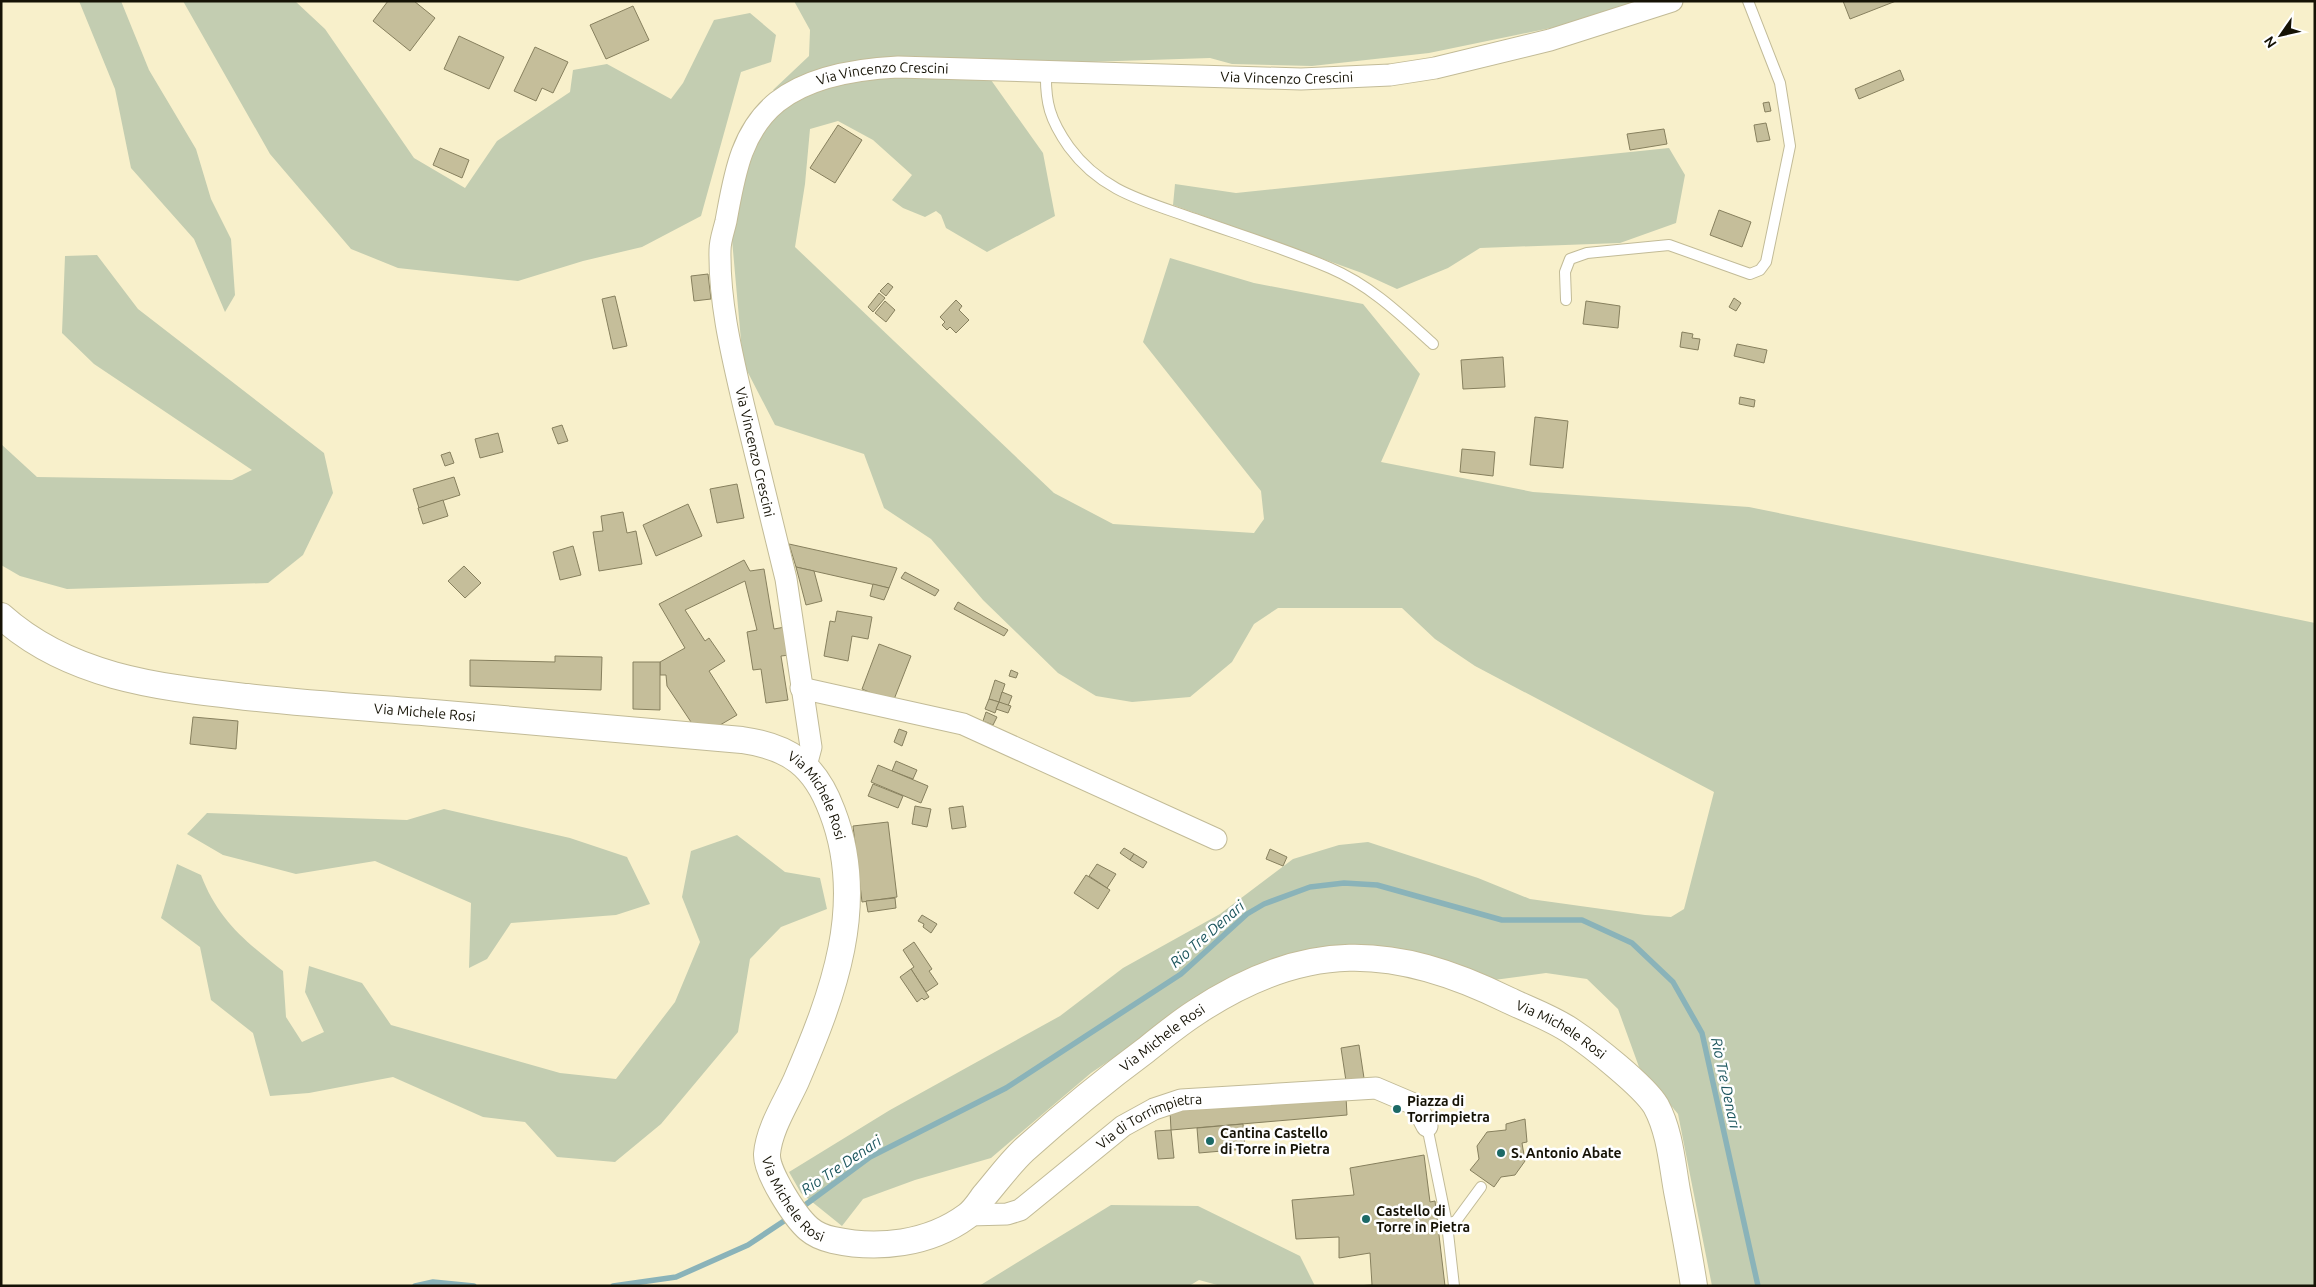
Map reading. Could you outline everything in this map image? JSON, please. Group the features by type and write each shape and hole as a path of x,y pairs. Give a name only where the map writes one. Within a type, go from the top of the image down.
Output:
{"street":[{"name":"Via Vincenzo Crescini","path":"806,766 811,747 786,579 732,356 723,307 720,248 728,198 742,152 756,124 776,104 798,90 832,76 864,69 898,67 1301,79 1390,75 1435,68 1550,40 1672,1"},
{"name":"Via Michele Rosi","path":"1,616 33,642 65,658 102,673 173,689 284,701 742,740 783,749 806,766 826,798 839,833 845,874 844,927 839,966 833,989 770,1138 767,1156 772,1174 802,1221 811,1230 828,1239 883,1245 922,1237 969,1215 1003,1173 1028,1147 1101,1083 1193,1014 1228,993 1287,967 1341,959 1390,959 1433,968 1571,1030 1647,1093 1662,1118 1670,1147 1694,1286"},
{"path":"801,688 962,724 1216,840"},
{"name":"Via di Torrimpietra","path":"969,1215 1008,1214 1026,1206 1123,1126 1154,1109 1181,1100 1376,1088 1405,1098 1416,1105 1426,1126"}],"lane":[{"path":"1566,300 1565,272 1570,259 1588,253 1668,246 1750,274 1760,270 1766,262 1790,146 1780,83 1748,1"},
{"path":"1046,70 1046,93 1050,116 1078,159 1102,181 1129,196 1286,251 1344,274 1382,299 1433,344"},
{"path":"1426,1126 1447,1224 1454,1286"},
{"path":"1447,1224 1456,1221 1481,1187"}],"green space":[{"path":"79,1 121,1 149,70 196,149 211,199 231,239 235,295 225,312 194,239 131,168 115,89"},
{"path":"183,1 295,1 325,29 414,158 465,188 497,141 570,92 573,70 607,64 671,99 683,83 714,20 750,13 776,35 771,62 741,72 701,216 642,247 583,261 518,281 398,268 351,249 270,154"},
{"path":"794,1 1637,1 1575,23 1429,53 1312,66 1232,64 1210,58 1057,63 906,56 868,60 779,95 773,90 809,56 810,30"},
{"path":"874,73 991,80 1043,153 1055,216 987,252 946,228 941,215 936,211 925,217 903,208 892,200 912,175 873,140 838,121 810,129 805,184 795,247 1054,493 1113,524 1254,533 1264,519 1261,491 1143,342 1170,258 1254,283 1363,304 1420,374 1381,462 1533,492 1749,507 2315,623 2315,1286 1712,1286 1678,1114 1639,1067 1618,1009 1587,979 1546,973 1494,980 1401,951 1206,995 1091,1073 991,1158 915,1180 863,1199 842,1226 801,1193 789,1172 890,1110 1060,1016 1123,968 1220,914 1293,859 1339,845 1368,842 1478,878 1530,899 1671,917 1684,909 1714,792 1475,666 1435,639 1402,608 1278,608 1254,624 1232,662 1190,697 1132,702 1096,696 1058,673 983,600 931,539 884,508 864,454 775,425 743,363 730,217 748,156 773,111 808,90"},
{"path":"1669,148 1685,175 1676,223 1620,243 1480,248 1448,268 1397,289 1362,273 1173,205 1175,184 1236,193"},
{"path":"97,255 138,309 324,453 333,493 303,555 268,583 67,589 20,576 1,565 1,444 37,477 232,480 252,470 94,364 62,333 65,256"},
{"path":"444,809 570,838 627,857 650,904 616,915 511,923 487,959 469,968 471,903 375,861 296,874 223,855 187,834 207,813 407,820"},
{"path":"737,835 785,872 820,878 827,909 781,927 750,959 738,1032 661,1124 615,1162 557,1157 525,1122 483,1117 393,1077 309,1093 270,1096 253,1033 211,1000 200,947 161,918 177,864 201,875 208,891 225,918 257,951 283,971 286,1017 302,1042 324,1032 305,992 309,966 362,983 391,1025 560,1073 616,1079 675,1002 700,942 682,897 691,851"},
{"path":"1111,1205 1198,1206 1300,1256 1315,1286 1221,1286 1199,1280 1189,1286 979,1286"}],"building":[{"path":"388,1 414,1 435,18 410,51 373,21"},
{"path":"1843,1 1896,1 1850,19"},
{"path":"633,6 649,40 606,59 590,25"},
{"path":"459,36 504,57 489,89 444,69"},
{"path":"535,47 568,62 553,93 542,88 536,101 514,91"},
{"path":"1900,70 1904,80 1859,99 1855,89"},
{"path":"1769,102 1771,111 1765,112 1763,103"},
{"path":"1766,123 1770,140 1757,142 1754,125"},
{"path":"838,125 862,140 835,183 810,168"},
{"path":"1664,129 1667,144 1630,150 1627,134"},
{"path":"440,148 469,160 462,178 433,165"},
{"path":"1719,210 1751,222 1742,247 1710,235"},
{"path":"708,274 711,299 694,301 691,276"},
{"path":"888,283 893,287 886,296 880,291"},
{"path":"879,293 885,298 873,312 868,307"},
{"path":"615,296 627,346 613,349 602,299"},
{"path":"1734,298 1741,303 1736,311 1729,307"},
{"path":"956,300 962,306 959,310 969,320 956,333 950,327 947,330 942,325 945,322 940,317"},
{"path":"885,301 895,310 886,322 875,313"},
{"path":"1586,301 1620,306 1618,328 1583,324"},
{"path":"1682,332 1693,334 1692,338 1700,339 1698,350 1680,347"},
{"path":"1737,344 1767,350 1764,363 1734,356"},
{"path":"1503,357 1505,387 1463,389 1461,360"},
{"path":"1740,397 1755,400 1754,407 1739,404"},
{"path":"1535,417 1568,421 1563,468 1530,465"},
{"path":"562,425 568,441 558,444 552,428"},
{"path":"498,433 503,452 480,458 475,439"},
{"path":"1462,449 1495,452 1493,476 1460,472"},
{"path":"450,452 454,463 445,466 441,455"},
{"path":"454,477 460,495 419,508 413,489"},
{"path":"737,484 744,518 717,523 710,489"},
{"path":"443,500 448,516 423,524 418,508"},
{"path":"688,504 702,536 656,556 643,525"},
{"path":"623,512 627,533 636,531 642,564 599,571 593,532 603,531 601,516"},
{"path":"789,544 897,568 889,588 796,567"},
{"path":"573,546 581,575 560,580 553,552"},
{"path":"744,560 750,571 764,569 774,629 785,627 790,655 781,656 788,700 766,703 761,669 753,670 747,632 757,630 745,581 685,610 705,641 709,638 725,661 709,671 737,715 715,728 695,728 667,686 666,675 660,675 660,662 685,648 659,604"},
{"path":"464,566 481,583 465,598 448,581"},
{"path":"796,567 814,571 822,601 806,605"},
{"path":"905,572 939,590 935,596 901,578"},
{"path":"873,584 889,588 884,600 870,596"},
{"path":"958,602 1008,630 1004,636 954,609"},
{"path":"837,611 872,617 868,639 852,636 848,661 824,656 830,621 835,622"},
{"path":"879,644 911,656 893,702 862,689"},
{"path":"555,656 602,657 601,690 470,686 470,660 555,662"},
{"path":"633,662 660,662 660,710 633,709"},
{"path":"1011,670 1018,673 1016,678 1009,676"},
{"path":"995,680 1005,684 999,702 989,699"},
{"path":"1002,692 1012,696 1008,706 999,702"},
{"path":"989,699 999,702 995,713 985,709"},
{"path":"999,702 1011,706 1008,713 996,709"},
{"path":"986,712 997,717 993,725 983,721"},
{"path":"193,717 238,721 236,749 190,744"},
{"path":"899,729 907,732 902,746 894,742"},
{"path":"896,761 917,770 913,779 892,771"},
{"path":"878,765 928,786 921,803 871,782"},
{"path":"873,784 903,796 898,808 868,796"},
{"path":"915,806 931,809 927,827 912,824"},
{"path":"963,806 966,827 952,829 949,808"},
{"path":"888,822 897,897 862,902 853,826"},
{"path":"1124,848 1134,854 1130,860 1120,853"},
{"path":"1270,849 1287,857 1283,866 1266,859"},
{"path":"1134,854 1147,862 1143,868 1130,860"},
{"path":"1097,864 1116,874 1107,888 1089,876"},
{"path":"1086,875 1110,890 1098,909 1074,893"},
{"path":"895,898 896,908 868,912 866,901"},
{"path":"922,915 937,924 931,933 923,927 924,924 918,921"},
{"path":"914,942 932,969 929,971 938,984 926,992 911,969 914,967 903,950"},
{"path":"911,969 929,997 924,1000 922,998 917,1002 900,977"},
{"path":"1359,1045 1364,1078 1346,1081 1341,1048"},
{"path":"1346,1097 1347,1115 1171,1130 1170,1111"},
{"name":"S. Antonio Abate","path":"1525,1119 1527,1142 1522,1143 1525,1161 1515,1175 1501,1177 1494,1187 1470,1170 1479,1159 1477,1146 1487,1132 1506,1130 1506,1124"},
{"path":"1243,1124 1245,1149 1199,1153 1197,1128"},
{"path":"1171,1130 1174,1158 1158,1159 1155,1131"},
{"name":"Castello di Torre in Pietra","path":"1424,1155 1430,1202 1435,1201 1445,1286 1356,1286 1372,1285 1370,1253 1339,1258 1339,1237 1296,1239 1292,1200 1354,1195 1350,1168"}],"waterway":[{"name":"Rio Tre Denari","path":"801,1208 870,1157 1006,1088 1181,974 1247,914 1264,904 1310,887 1344,883 1377,885 1502,920 1582,920 1632,943 1673,982 1702,1033 1758,1286"},
{"name":"Rio Tre Denari","path":"613,1286 676,1277 748,1245 790,1217"},
{"name":"Rio Tre Denari","path":"415,1286 433,1282 474,1286"}],"place":[{"name":"Piazza di Torrimpietra","path":"1397,1109"},
{"name":"Cantina Castello di Torre in Pietra","path":"1210,1141"},
{"name":"S. Antonio Abate","path":"1501,1153"},
{"name":"Castello di Torre in Pietra","path":"1366,1219"}]}
